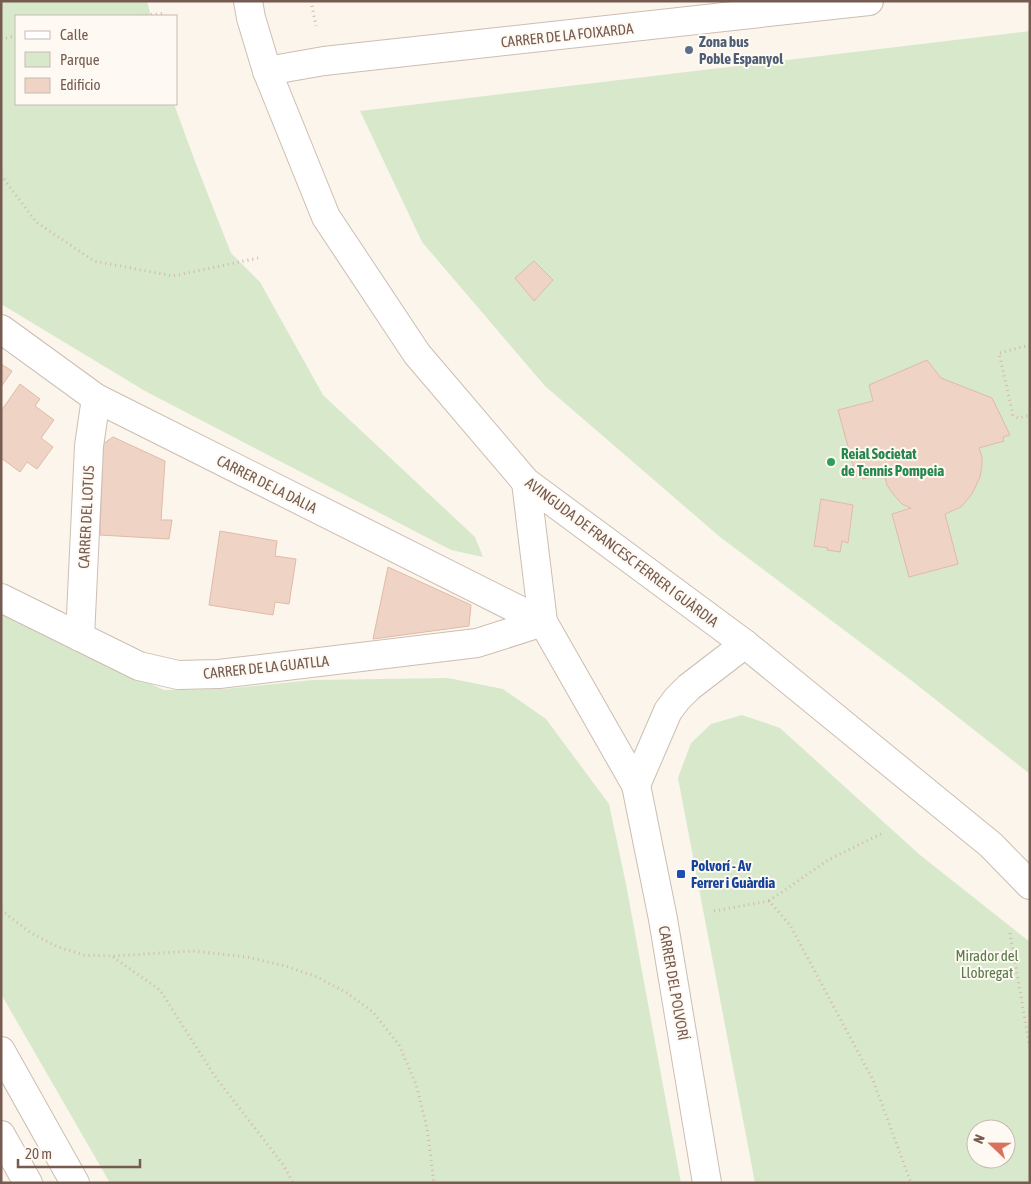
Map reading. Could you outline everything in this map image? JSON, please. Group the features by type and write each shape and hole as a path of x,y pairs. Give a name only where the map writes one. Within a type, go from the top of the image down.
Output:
{"street":[{"name":"AVINGUDA DE FRANCESC FERRER I GUÀRDIA","path":"248,1 251,18 267,71 326,217 417,354 526,482 745,644 991,845 1030,885"},
{"name":"CARRER DE LA FOIXARDA","path":"267,71 324,61 869,1"},
{"name":"CARRER DE LA DÀLIA","path":"1,329 96,398 543,622"},
{"name":"CARRER DEL LOTUS","path":"80,637 90,446 96,398"},
{"name":"CARRER DEL POLVORÍ","path":"526,482 543,622 636,785 663,919 707,1183"},
{"name":"CARRER DE LA GUATLLA","path":"1,598 139,666 178,675 220,674 477,643 543,622"},
{"path":"636,785 668,711 677,699 689,687 745,644"},
{"name":"AVINGUDA DE FRANCESC FERRER I GUÀRDIA","path":"991,845 1030,866"},
{"path":"1,1051 76,1183"},
{"path":"1,1135 28,1183"}],"path":[{"path":"311,1 318,32"},
{"path":"148,15 165,12"},
{"path":"1,39 15,36"},
{"path":"1,175 36,222 94,261 173,276 258,258"},
{"path":"1030,345 999,353 1013,415 1018,418 1030,415"},
{"path":"714,912 769,901 828,860 881,834"},
{"path":"769,901 790,925 873,1080 911,1183"},
{"path":"1,910 30,933 58,947 84,955 113,956 193,951 247,957 285,966 317,977 347,993 372,1012 399,1045 416,1084 427,1128 434,1183"},
{"path":"1010,933 1030,1049"},
{"path":"113,956 160,990 214,1075 284,1166 294,1183"}],"green space":[{"path":"1,1 147,1 151,15 15,15 15,105 174,105 231,253 260,282 323,395 475,537 483,557 451,550 145,391 1,304"},
{"name":"Reial Societat de Tennis Pompeia","path":"1030,31 1030,774 912,681 720,537 545,386 422,242 360,111"},
{"path":"1,612 164,690 224,689 313,680 448,678 503,689 546,719 609,804 626,884 681,1183 110,1183 1,994"},
{"name":"Mirador del Llobregat","path":"742,715 780,728 920,855 1030,942 1030,1183 755,1183 678,778 691,743 711,724"}],"building":[{"path":"534,261 553,280 534,301 515,278"},
{"path":"927,360 941,378 992,398 1010,435 1003,437 1004,441 979,448 982,465 980,477 972,494 961,507 945,514 958,564 909,577 892,514 911,508 902,504 893,494 887,485 884,473 863,479 861,474 856,476 838,410 873,401 869,385"},
{"path":"1,364 12,371 1,387"},
{"path":"20,384 40,399 35,406 54,420 41,438 53,447 37,469 27,462 20,472 1,458 1,411"},
{"path":"113,437 165,461 161,520 172,520 169,539 100,535 103,444"},
{"path":"821,499 853,505 848,543 842,541 840,552 814,546"},
{"path":"220,531 277,541 275,556 296,559 289,604 275,602 273,615 209,605"},
{"path":"388,567 471,605 469,626 373,639"}],"place":[{"name":"Zona bus Poble Espanyol","path":"689,50"},
{"name":"Reial Societat de Tennis Pompeia","path":"831,462"},
{"name":"Polvorí - Av Ferrer i Guàrdia","path":"681,874"}]}
